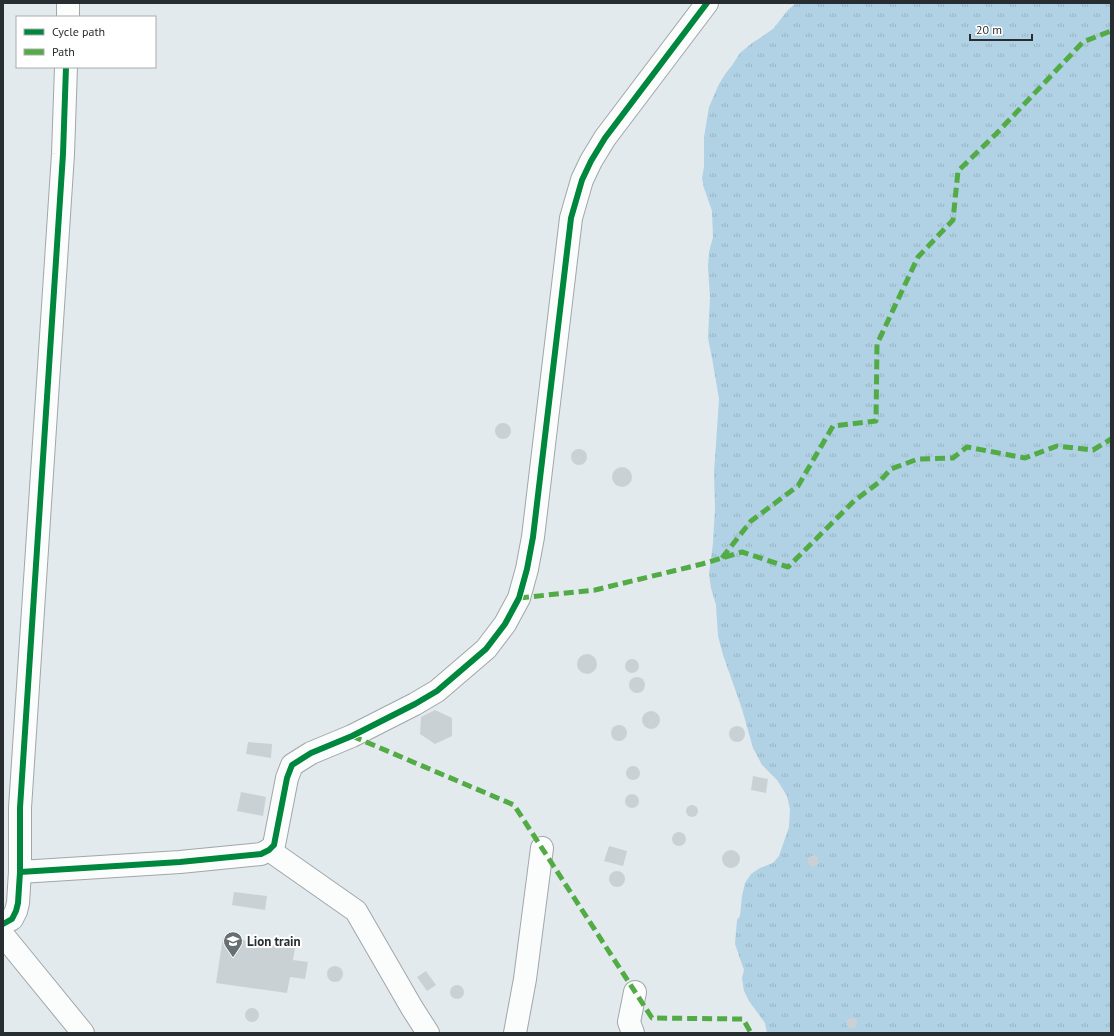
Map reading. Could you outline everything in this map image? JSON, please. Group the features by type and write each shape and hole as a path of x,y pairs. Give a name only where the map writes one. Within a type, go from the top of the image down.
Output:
{"street":[{"path":"68,3 68,16"},
{"path":"20,872 180,862 261,854 270,850 274,845 287,778 292,765 311,753 352,736 437,691 486,649 505,624 519,598 527,569 533,537 571,218 582,180 591,161 605,138 707,3"},
{"path":"3,924 12,919 18,903 20,872 20,808 63,154 66,68"},
{"path":"515,1033 525,979 542,848"},
{"path":"270,850 356,911 428,1033"},
{"path":"3,935 84,1033"},
{"path":"633,1033 628,1022 635,992"}],"green space":[{"path":"796,3 1111,3 1111,1033 767,1033 765,1023 749,1001 744,991 742,978 744,970 735,944 737,920 740,916 745,883 751,874 760,868 773,863 779,856 789,827 790,809 787,796 777,780 762,765 753,748 718,636 716,605 709,574 715,508 714,473 719,399 708,338 710,297 708,267 709,252 713,237 712,211 702,178 704,167 704,137 709,107 719,84 726,73 740,53 774,28 787,11"}],"building":[{"path":"500,423 506,423 511,428 509,437 506,439 500,439 495,434 495,428"},
{"path":"576,449 582,449 587,454 585,463 582,465 576,465 571,460 571,454"},
{"path":"622,467 629,470 632,477 629,484 622,487 615,484 612,477 615,470"},
{"path":"583,654 591,654 597,660 597,668 591,674 583,674 577,668 577,660"},
{"path":"632,659 637,661 639,666 637,671 632,673 627,671 625,666 627,661"},
{"path":"637,677 643,679 645,685 643,691 637,693 631,691 629,685 631,679"},
{"path":"435,710 452,718 452,736 435,744 420,734 421,717"},
{"path":"647,711 655,711 660,716 658,727 655,729 647,729 642,724 642,716"},
{"path":"619,725 625,727 627,733 625,739 619,741 613,739 611,733 613,727"},
{"path":"737,726 744,731 745,734 740,741 737,742 730,737 729,734 734,727"},
{"path":"248,742 272,744 271,758 246,754"},
{"path":"633,766 638,768 640,773 638,778 633,780 628,778 626,773 628,768"},
{"path":"753,776 768,779 766,793 751,790"},
{"path":"241,792 266,797 263,816 237,811"},
{"path":"632,794 637,796 639,801 637,806 632,808 627,806 625,801 627,796"},
{"path":"690,805 694,805 698,811 694,817 690,817 686,813 686,809"},
{"path":"679,832 684,834 686,839 684,844 679,846 674,844 672,839 674,834"},
{"path":"609,846 627,851 623,866 604,861"},
{"path":"731,850 737,853 740,859 737,865 731,868 725,865 722,859 725,853"},
{"path":"813,855 817,857 819,861 817,865 813,867 809,865 807,861 809,857"},
{"path":"617,871 623,873 625,879 623,885 617,887 611,885 609,879 611,873"},
{"path":"234,892 267,896 265,910 232,905"},
{"path":"223,937 295,948 293,960 308,962 305,979 290,977 287,993 216,983"},
{"path":"335,966 342,971 343,974 338,981 335,982 328,977 327,974 332,967"},
{"path":"426,971 436,985 427,991 417,977"},
{"path":"457,985 462,987 464,992 462,997 457,999 452,997 450,992 452,987"},
{"path":"249,1008 255,1008 259,1012 259,1018 255,1022 249,1022 245,1018 245,1012"},
{"path":"850,1018 854,1018 856,1019 856,1027 850,1028 847,1025 847,1021"}],"marked path":[{"path":"722,558 751,521 798,486 833,426 876,421 877,344 918,257 953,220 958,171 996,134 1083,42 1111,31"},
{"path":"519,598 595,590 702,564 742,552 788,567 854,501 878,483 891,469 918,459 953,458 967,447 1025,458 1057,446 1093,450 1111,439"},
{"path":"352,736 514,805 652,1018 743,1019 751,1033"}],"cycle path":[{"path":"20,872 180,862 261,854 269,850 274,845 287,778 292,765 311,753 352,736 437,691 486,649 505,624 519,598 527,569 533,537 571,218 582,180 591,161 605,138 707,3"},
{"path":"3,924 12,919 18,903 20,872 20,808 63,154 66,68"}],"place":[{"name":"Lion train","path":"233,958"}]}
